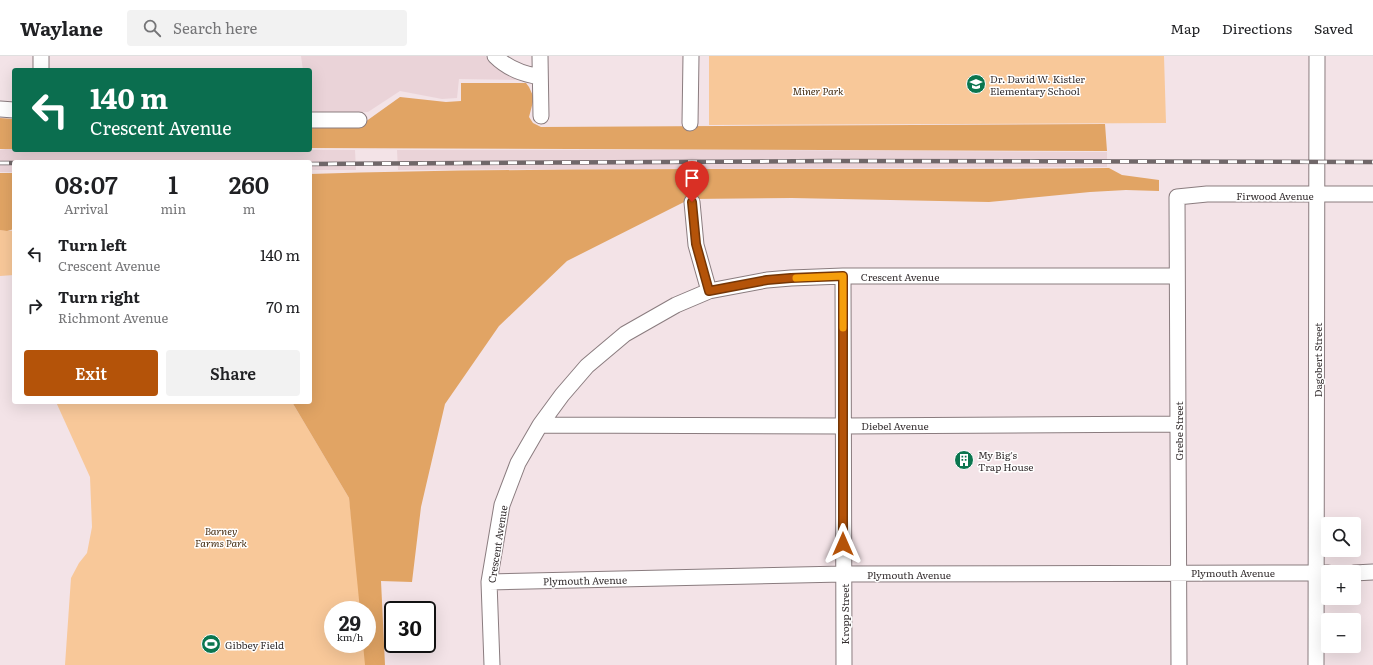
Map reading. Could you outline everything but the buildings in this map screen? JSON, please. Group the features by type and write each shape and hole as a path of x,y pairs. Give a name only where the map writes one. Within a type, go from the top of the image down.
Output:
{"street":[{"path":"41,56 41,68"},
{"path":"495,56 521,73 540,77"},
{"path":"540,56 541,116"},
{"path":"690,56 690,123"},
{"name":"Dagobert Street","path":"1316,56 1322,565"},
{"path":"0,110 12,110"},
{"path":"312,120 360,120"},
{"name":"Firwood Avenue","path":"1177,197 1207,194 1373,194"},
{"name":"Grebe Street","path":"1177,197 1179,665"},
{"path":"692,202 696,244 709,291"},
{"name":"Crescent Avenue","path":"492,665 490,582 502,506 518,463 540,425 562,395 588,366 625,334 676,305 709,291 767,280 791,278 843,276 1177,276"},
{"name":"Kropp Street","path":"843,276 844,665"},
{"name":"Diebel Avenue","path":"540,425 843,426 1178,424"},
{"name":"Plymouth Avenue","path":"490,582 843,574 1179,572 1321,573"},
{"path":"1361,573 1373,572"},
{"name":"Dagobert Street","path":"1316,665 1321,588"}],"shaded area":[{"path":"301,56 485,56 519,80 459,79 457,98 442,99 400,91 368,112 312,113 312,68 303,68"},
{"path":"461,83 526,83 534,98 529,117 533,123 541,127 1105,124 1107,151 312,148 312,127 358,127 400,97 446,102 461,101"},
{"path":"0,118 12,119 12,149 0,149"},
{"path":"12,149 12,152 312,152 312,150 355,150 356,170 312,170 312,160 12,160 12,172 0,172 0,150"},
{"path":"397,150 1107,152 1107,167 398,170"},
{"path":"1109,168 1122,175 1159,180 1159,191 1126,190 1090,192 989,202 792,198 690,199 567,261 499,326 445,404 421,507 412,582 381,581 385,665 365,665 364,653 376,653 376,601 359,601 349,498 293,404 312,404 312,174 609,169"},
{"path":"0,173 12,173 12,230 7,231 0,230"}],"green space":[{"name":"Miner Park","path":"709,56 1164,56 1166,123 709,125"},
{"path":"0,230 12,231 12,275 0,276"},
{"name":"Barney Farms Park","path":"57,404 293,404 349,498 362,601 324,601 324,653 365,653 366,665 65,665 71,578 79,563 87,553 92,527 90,477"}],"railway":[{"path":"312,164 829,161 1373,162"},
{"path":"0,163 12,163"}],"slow traffic":[{"path":"796,278 843,276 843,328"}],"place":[{"name":"Dr. David W. Kistler Elementary School","path":"976,84"},
{"name":"My Big's Trap House","path":"964,460"},
{"name":"Gibbey Field","path":"211,644"}],"route":[{"path":"692,202 696,244 709,291 767,280 843,276 843,544"}]}
